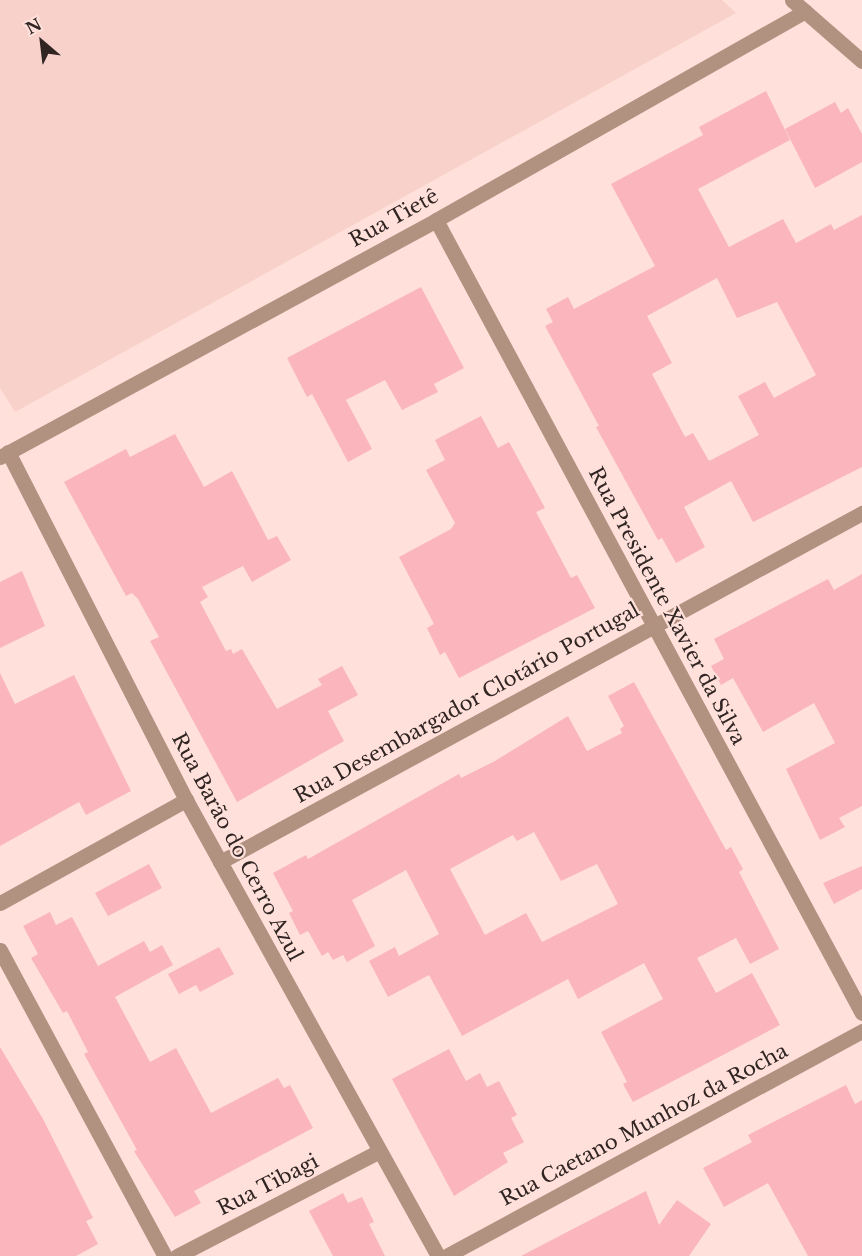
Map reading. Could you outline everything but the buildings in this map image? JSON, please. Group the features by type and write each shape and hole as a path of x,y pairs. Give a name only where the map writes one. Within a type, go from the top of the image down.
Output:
{"street":[{"path":"792,0 862,61"},
{"name":"Rua Tietê","path":"4,455 436,220 805,11"},
{"name":"Rua Presidente Xavier da Silva","path":"436,220 862,1013"},
{"name":"Rua Barão do Cerro Azul","path":"4,455 186,800 378,1152 438,1256"},
{"name":"Rua Desembargador Clotário Portugal","path":"220,862 862,513"},
{"path":"0,903 186,800"},
{"path":"0,950 165,1256"},
{"name":"Rua Caetano Munhoz da Rocha","path":"446,1256 862,1031"},
{"name":"Rua Tibagi","path":"177,1256 378,1152"}],"shaded area":[{"path":"0,0 722,0 736,13 15,412 0,388"}]}
